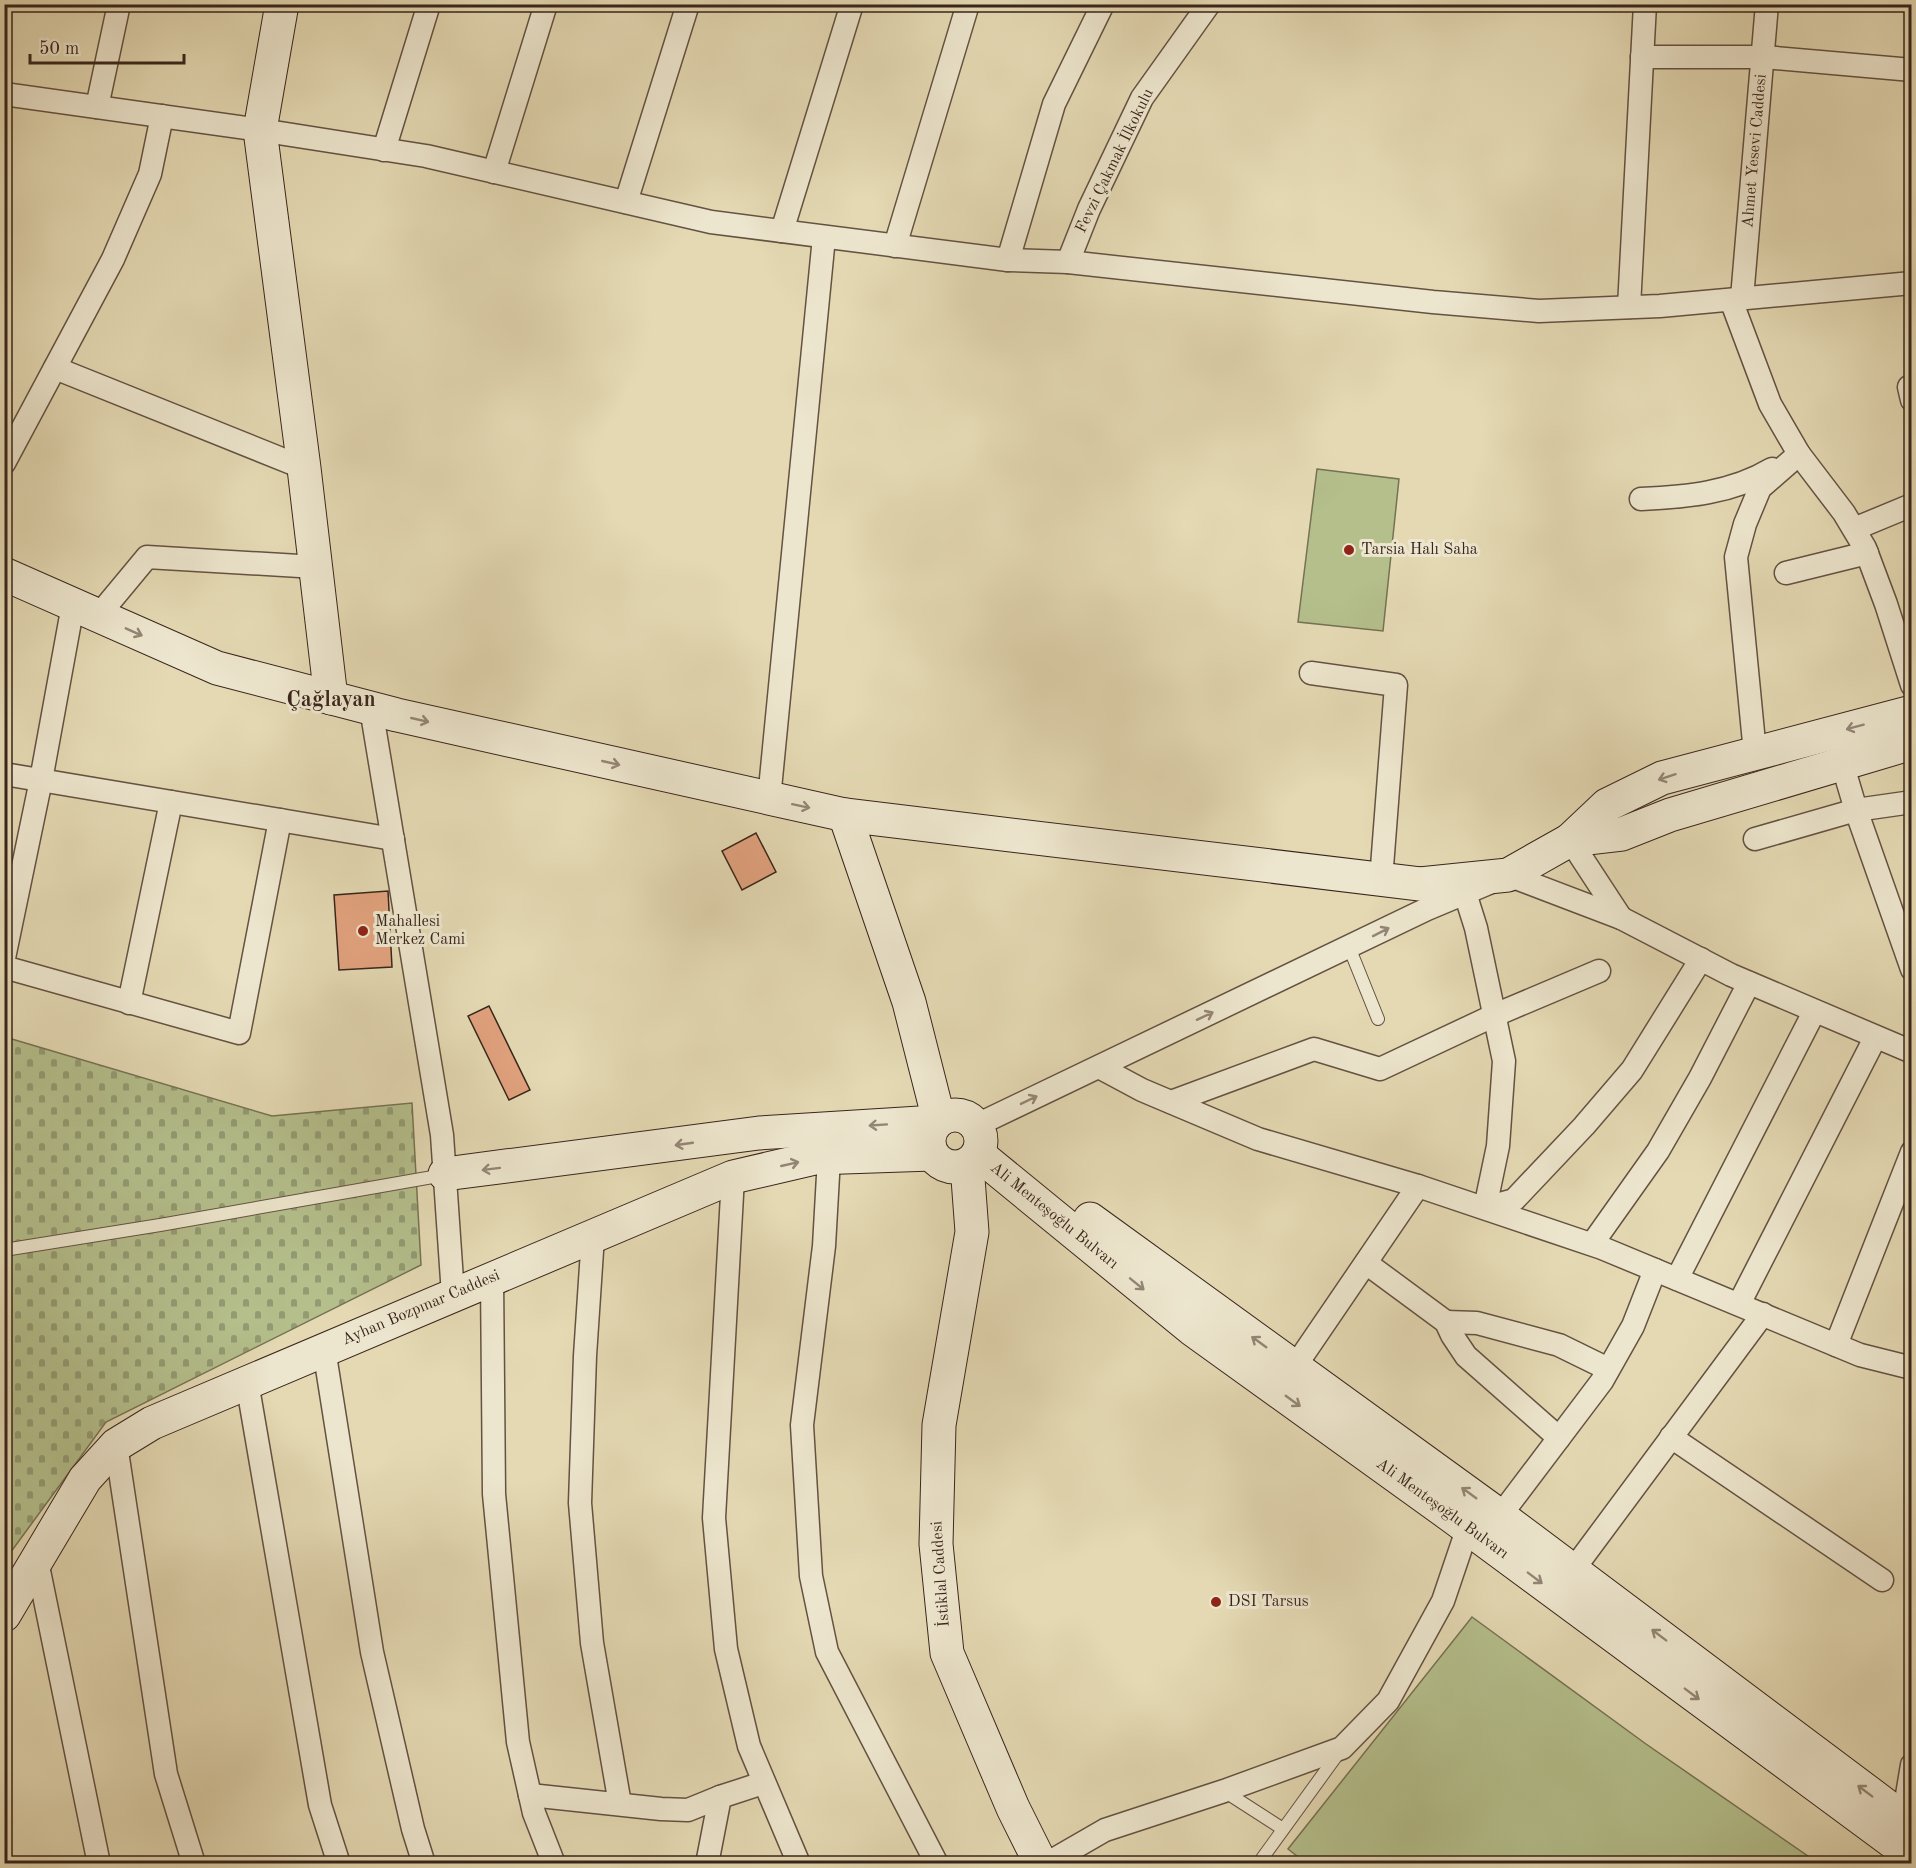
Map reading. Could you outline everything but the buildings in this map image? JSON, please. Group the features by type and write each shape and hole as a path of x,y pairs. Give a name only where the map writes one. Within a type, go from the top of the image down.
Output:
{"street":[{"path":"97,107 119,4"},
{"path":"282,4 260,130 331,698"},
{"path":"384,150 429,4"},
{"path":"494,172 546,4"},
{"path":"626,202 688,4"},
{"path":"782,231 852,4"},
{"path":"895,246 968,4"},
{"name":"Fevzi Çakmak İlkokulu","path":"1068,262 1089,209 1142,98 1209,4"},
{"path":"1629,307 1645,4"},
{"name":"Ahmet Yesevi Caddesi","path":"1737,299 1764,57 1767,4"},
{"path":"1008,260 1054,104 1099,6"},
{"path":"1642,57 1764,57 1911,70"},
{"path":"4,94 426,156 711,222 1008,260 1068,262 1539,311 1737,299 1911,283"},
{"path":"4,463 112,259 150,174 162,116"},
{"path":"769,799 824,237"},
{"path":"1737,299 1770,404 1799,454 1854,529 1867,553 1886,604 1911,685"},
{"path":"55,368 304,468"},
{"path":"1641,499 1686,497 1731,487 1760,476 1799,454"},
{"path":"1755,753 1736,557 1745,524 1760,488 1799,454"},
{"path":"1854,529 1911,505"},
{"path":"1786,573 1867,553"},
{"path":"4,958 41,780 86,611 147,557 316,567"},
{"path":"4,574 216,668 371,708 845,815 1419,884 1508,875 1622,918 1749,983 1911,1052"},
{"path":"1311,673 1396,686 1381,879"},
{"path":"371,708 442,1135 453,1295"},
{"path":"845,815 909,1002 938,1121 929,1135 929,1148 941,1164 954,1168 975,1141 1099,1067 1427,909 1508,875 1570,840 1607,805 1662,778 1911,712"},
{"path":"1570,840 1622,834 1670,815 1911,743"},
{"path":"1842,763 1911,969"},
{"path":"4,774 393,839"},
{"path":"129,1003 171,802"},
{"path":"1755,839 1856,810 1911,802"},
{"path":"4,967 239,1033 280,820"},
{"path":"1570,840 1622,918"},
{"path":"1465,893 1476,928 1504,1061 1498,1146 1485,1208"},
{"path":"1485,1208 1514,1200 1584,1126 1632,1070 1701,959"},
{"path":"1171,1102 1314,1049 1380,1069 1495,1015 1599,971"},
{"path":"1592,1244 1658,1150 1700,1078 1749,983"},
{"path":"909,1002 975,1141"},
{"path":"1677,1279 1814,1012"},
{"path":"1739,1304 1875,1038"},
{"path":"1099,1067 1142,1090 1258,1139 1418,1186 1592,1244 1860,1355 1911,1368"},
{"path":"445,1174 773,1132 938,1121 953,1114 966,1117 975,1141"},
{"path":"773,1132 733,1177 714,1518 726,1649 749,1746 799,1863"},
{"name":"İstiklal Caddesi","path":"975,1141 972,1232 939,1425 936,1544 947,1653 1013,1808 1041,1863"},
{"name":"Ali Menteşoğlu Bulvarı","path":"975,1141 1573,1570 1905,1843"},
{"name":"Ali Menteşoğlu Bulvarı","path":"975,1141 1192,1329 1905,1843"},
{"path":"1836,1345 1911,1152"},
{"name":"Ayhan Bozpınar Caddesi","path":"4,1615 85,1479 116,1445 152,1423 733,1177 814,1158 932,1154"},
{"path":"829,1158 824,1246 801,1425 811,1576 827,1652 936,1863"},
{"path":"1294,1368 1418,1186"},
{"path":"593,1236 585,1356 580,1503 592,1643 620,1804"},
{"path":"1366,1263 1446,1322 1466,1356 1559,1438"},
{"path":"1046,1863 1105,1830 1224,1791 1342,1748 1388,1701 1443,1601 1468,1527 1500,1516 1559,1438 1608,1369 1633,1326 1655,1270"},
{"path":"492,1278 494,1494 518,1742 534,1813 554,1863"},
{"path":"1573,1570 1763,1314"},
{"path":"1446,1322 1477,1323 1559,1344 1608,1369"},
{"path":"324,1349 372,1652 413,1829 424,1863"},
{"path":"247,1382 320,1805 339,1863"},
{"path":"1671,1437 1882,1580"},
{"path":"116,1445 166,1774 194,1863"},
{"path":"37,1561 99,1863"},
{"path":"1905,1843 1911,1765"},
{"path":"530,1795 688,1810 763,1783"},
{"path":"707,1863 720,1797"}],"lane":[{"path":"1349,947 1378,1019"},
{"path":"4,1250 445,1174"},
{"path":"1265,1863 1261,1860 1342,1748"},
{"path":"1224,1791 1283,1829"}],"green space":[{"name":"Tarsia Halı Saha","path":"1317,469 1399,479 1383,631 1298,622"},
{"path":"5,1037 272,1116 412,1103 421,1265 106,1422 5,1560"},
{"path":"1472,1617 1646,1744 1818,1863 1307,1864 1288,1849"}],"place":[{"name":"Tarsia Halı Saha","path":"1349,550"},
{"name":"Mahallesi Merkez Cami","path":"363,931"},
{"name":"DSI Tarsus","path":"1216,1602"}],"district":[{"name":"Çağlayan","path":"331,700"}]}
